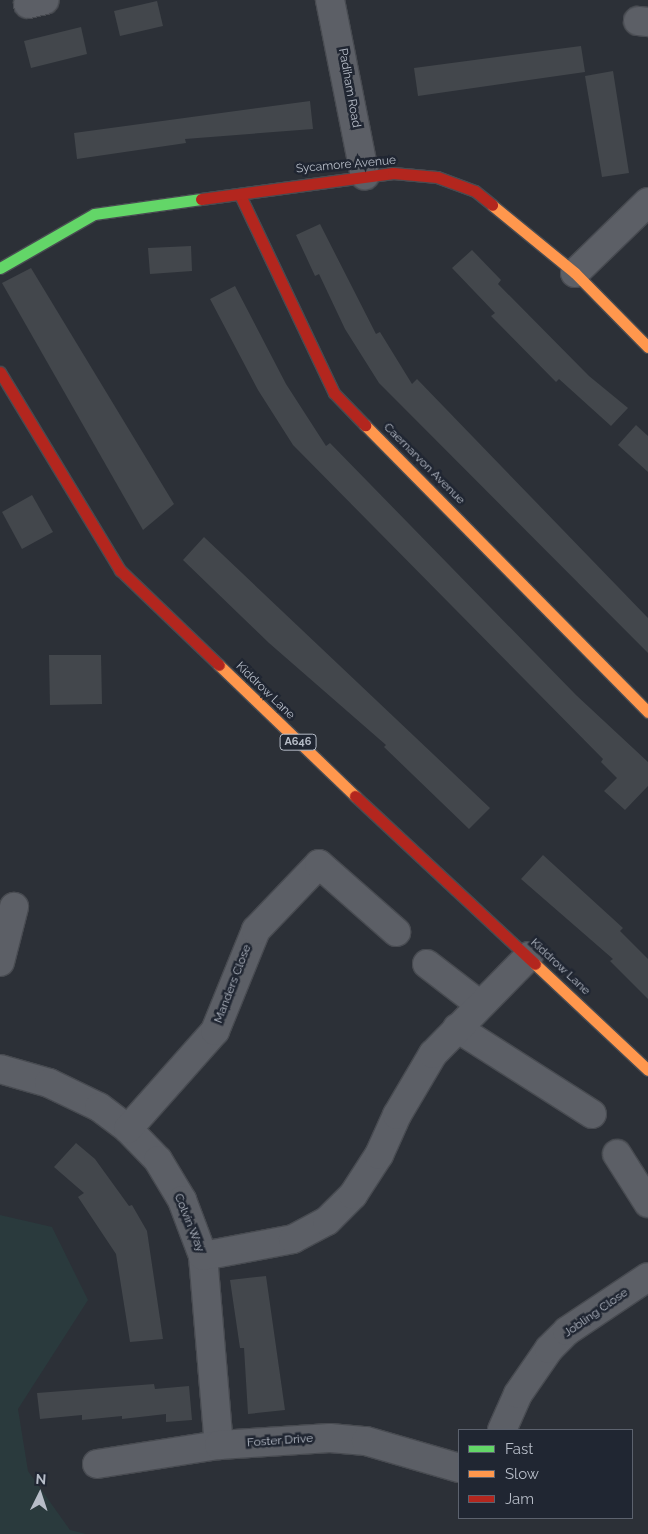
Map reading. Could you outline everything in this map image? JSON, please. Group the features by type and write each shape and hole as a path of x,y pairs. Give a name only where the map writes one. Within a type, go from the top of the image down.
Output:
{"street":[{"name":"Padiham Road","path":"330,0 365,176"},
{"name":"Sycamore Avenue","path":"0,268 94,214 240,195 280,186 393,172 437,177 475,191 575,273 648,347"},
{"name":"Caernarvon Avenue","path":"240,195 334,393 648,712"},
{"path":"575,273 648,202"},
{"name":"Kiddrow Lane","path":"0,372 120,570 309,753 529,956 648,1070"},
{"name":"Manders Close","path":"128,1129 215,1031 256,930 319,864 396,932"},
{"path":"0,962 14,907"},
{"path":"203,1256 293,1239 327,1221 358,1187 380,1155 417,1078 479,1004 529,956"},
{"path":"426,964 479,1004"},
{"path":"457,1028 592,1114"},
{"name":"Colvin Way","path":"0,1069 49,1082 99,1107 128,1129 158,1160 182,1200 203,1256 219,1445"},
{"path":"617,1154 648,1203"},
{"name":"Jobling Close","path":"502,1429 518,1394 550,1348 567,1331 648,1276"},
{"name":"Foster Drive","path":"97,1464 219,1445 310,1439 366,1440 458,1468"}],"shaded area":[{"path":"0,1215 52,1227 88,1300 18,1409 28,1471 70,1530 86,1534 0,1534"}],"building":[{"path":"157,1 163,26 120,36 114,11"},
{"path":"81,27 87,54 31,68 24,41"},
{"path":"581,46 585,72 418,96 414,68"},
{"path":"613,71 629,173 602,177 585,76"},
{"path":"310,101 313,129 185,139 186,143 77,159 74,133"},
{"path":"320,224 376,334 380,332 412,384 417,379 648,618 648,653 379,383 345,329 319,274 315,276 296,235"},
{"path":"191,246 192,271 150,274 148,248"},
{"path":"472,250 501,280 498,284 589,376 628,408 611,426 559,379 556,382 491,316 495,313 452,268"},
{"path":"31,268 174,504 143,530 2,283"},
{"path":"235,286 286,384 326,446 330,443 576,695 648,762 648,786 625,810 604,791 617,778 601,762 603,759 293,445 258,390 210,299"},
{"path":"636,425 648,436 648,472 618,445"},
{"path":"32,495 53,532 22,549 2,512"},
{"path":"204,537 490,808 469,829 384,747 386,745 269,643 183,560"},
{"path":"49,655 101,655 102,704 50,705"},
{"path":"543,855 623,928 620,931 648,959 648,999 610,961 613,959 521,879"},
{"path":"76,1143 95,1159 129,1206 132,1205 147,1231 163,1339 130,1342 116,1254 78,1197 84,1193 54,1167"},
{"path":"266,1276 285,1410 248,1414 244,1348 240,1348 230,1280"},
{"path":"154,1384 155,1389 189,1386 192,1420 166,1422 166,1414 122,1419 122,1416 82,1420 82,1415 40,1419 37,1393"}],"traffic: fast":[{"path":"0,268 94,214 201,199"}],"traffic: slow":[{"path":"492,205 575,273 648,347"},
{"path":"365,425 648,712"},
{"path":"219,665 355,796"},
{"path":"535,964 648,1070"}],"traffic: jam":[{"path":"201,199 393,173 437,177 475,191 492,205"},
{"path":"240,195 334,393 365,425"},
{"path":"0,372 120,570 219,665"},
{"path":"355,796 535,964"}]}
